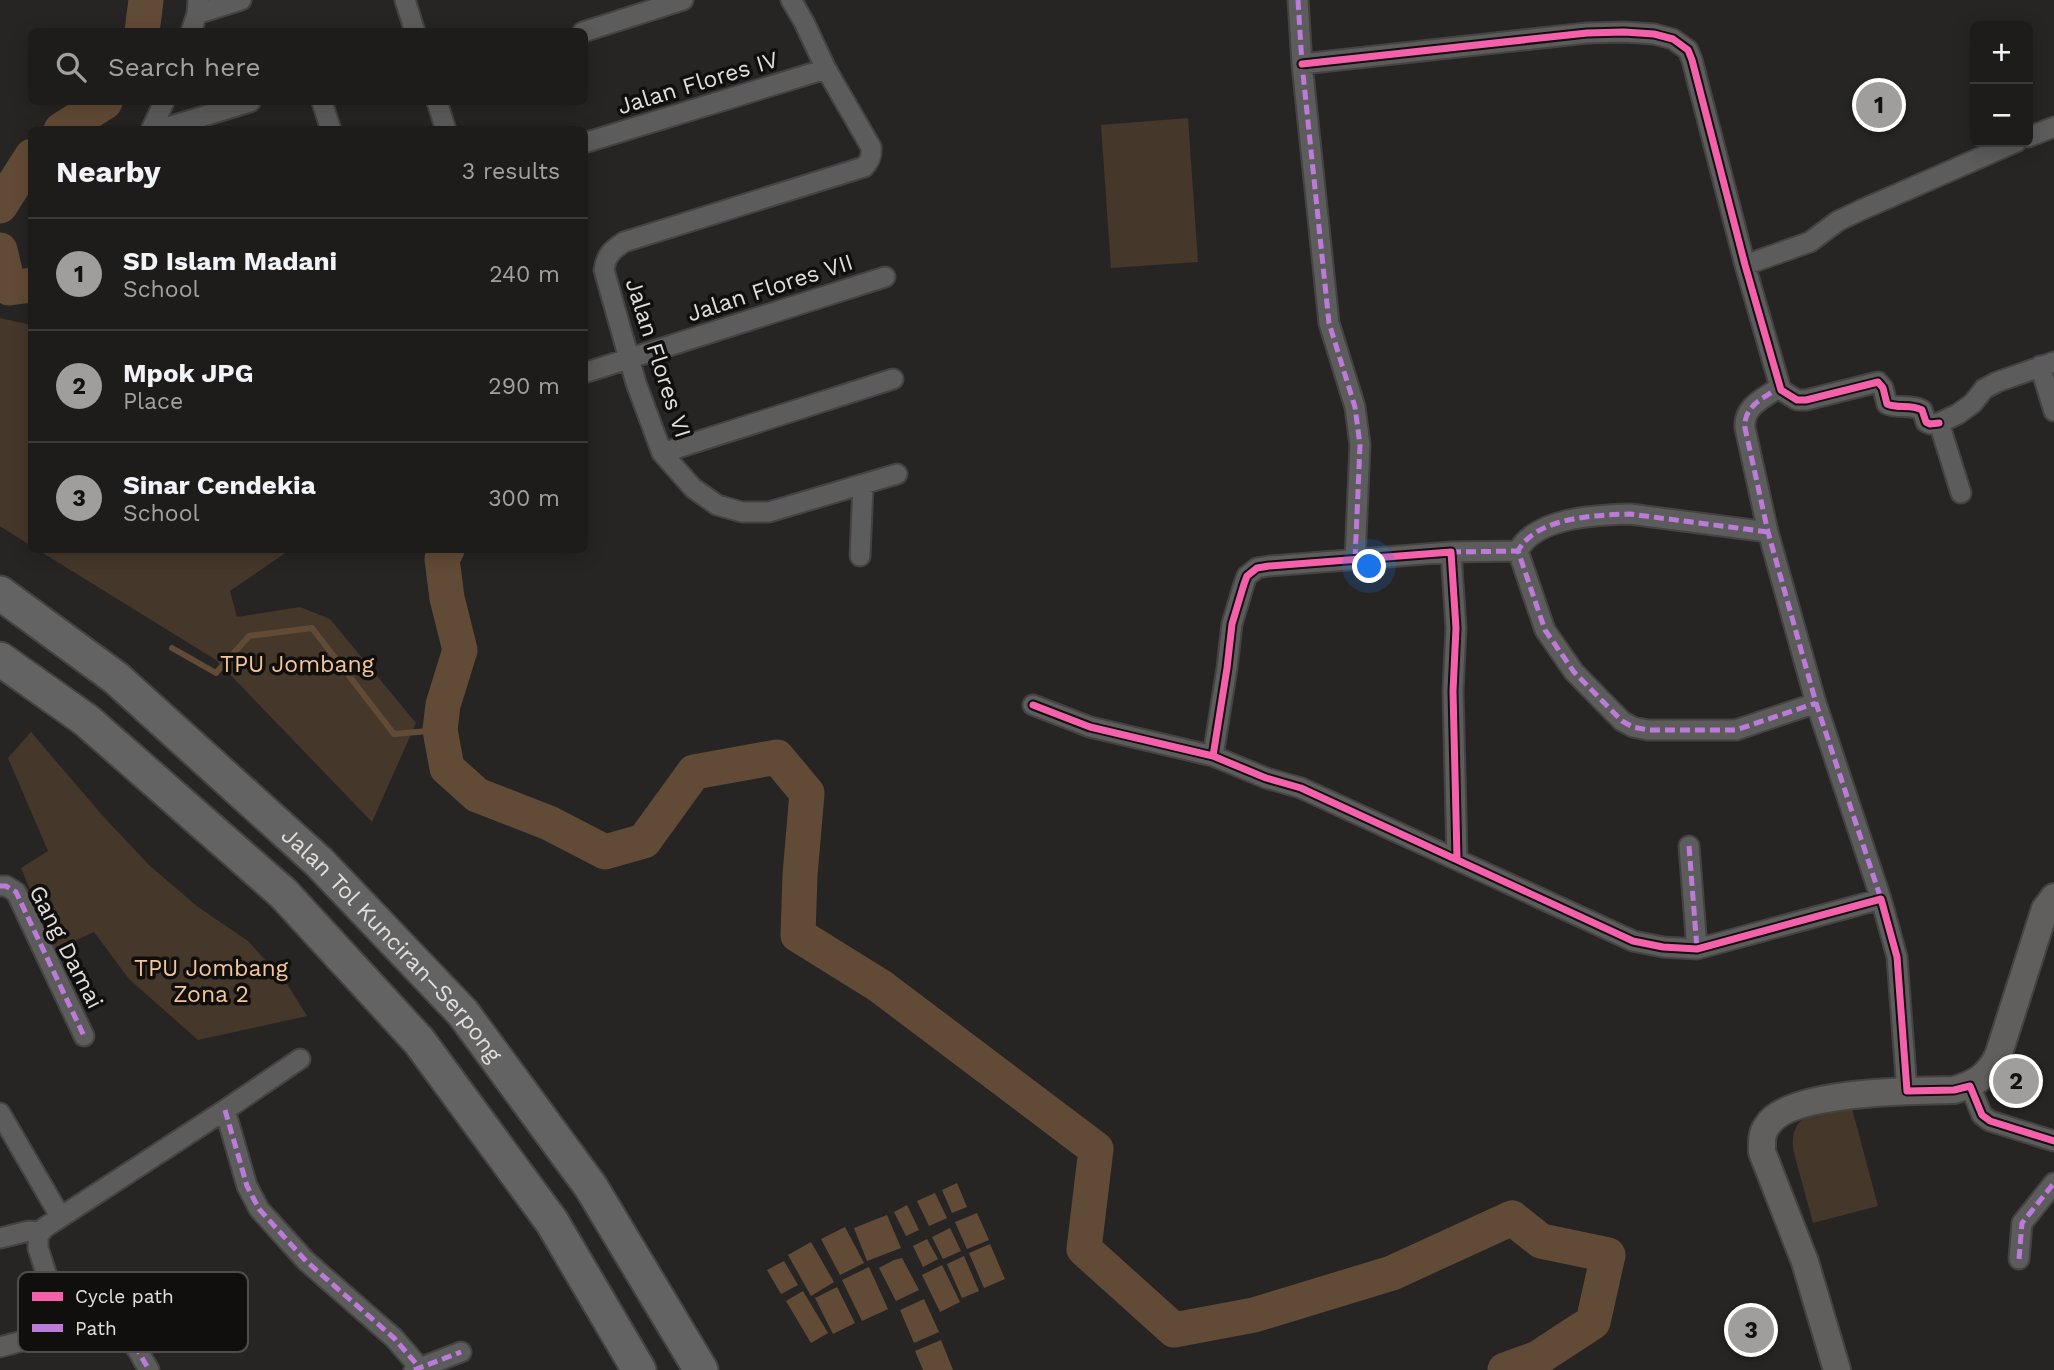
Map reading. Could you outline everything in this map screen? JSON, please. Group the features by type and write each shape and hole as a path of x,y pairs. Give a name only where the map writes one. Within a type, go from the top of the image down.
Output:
{"highway":[{"name":"Jalan Tol Kunciran–Serpong","path":"0,593 116,678 177,733 319,862 463,1013 591,1187 701,1370"},
{"name":"Jalan Tol Kunciran–Serpong","path":"0,659 86,720 284,894 419,1041 552,1222 639,1370"}],"street":[{"path":"196,15 241,0"},
{"path":"405,0 414,28"},
{"path":"588,30 683,0"},
{"path":"791,0 825,69"},
{"path":"1298,0 1302,64 1329,323 1355,407 1359,433 1355,560"},
{"path":"1302,64 1587,33 1644,33 1673,39 1688,50 1692,60 1745,265 1780,387 1788,396 1806,400 1878,382 1883,388 1887,404 1892,407 1916,407 1922,410 1926,422 1939,423 1958,414 1984,390 2047,364 2054,411"},
{"name":"Jalan Flores IV","path":"588,142 825,69"},
{"name":"Jalan Flores VI","path":"825,69 871,148 872,155 864,167 624,242 611,251 604,270 636,383 662,453 693,488 717,505 743,512 769,512 897,474"},
{"path":"153,126 163,105"},
{"path":"172,126 240,105"},
{"path":"323,105 330,126"},
{"path":"438,105 445,126"},
{"path":"2033,135 2054,127"},
{"path":"1745,265 1810,243 1838,221 2005,147"},
{"name":"Jalan Flores VII","path":"588,372 885,277"},
{"path":"662,453 893,379"},
{"path":"1780,387 1746,412 1744,419 1768,531 1816,703 1881,899 1897,957 1907,1091"},
{"path":"1939,423 1961,493"},
{"path":"860,556 863,486"},
{"path":"1518,551 1529,536 1539,529 1609,515 1630,514 1768,531"},
{"path":"1213,756 1232,624 1247,576 1257,568 1451,552 1518,551"},
{"path":"1518,551 1545,630 1574,672 1622,721 1633,727 1648,730 1736,730 1816,703"},
{"path":"1451,552 1456,628 1453,691 1457,858"},
{"path":"1033,705 1090,727 1213,756 1266,778 1301,788 1633,941 1663,947 1697,949 1881,899"},
{"path":"1689,846 1697,949"},
{"name":"Gang Damai","path":"0,886 16,891 84,1036"},
{"path":"1837,1370 1805,1262 1762,1152 1762,1137 1768,1124 1781,1112 1804,1103 1835,1097 1954,1090 1980,1080 1992,1069 1998,1056 2036,933 2045,909 2054,897"},
{"path":"45,1272 38,1248 40,1232 60,1216 300,1059"},
{"path":"1970,1086 1982,1115 1990,1121 2054,1141"},
{"path":"225,1110 247,1186 259,1209 306,1261 394,1338 417,1369 461,1352"},
{"path":"0,1113 60,1216"},
{"path":"2019,1259 2022,1223 2054,1183"},
{"path":"0,1238 30,1231 40,1232"},
{"path":"0,1347 18,1342"},
{"path":"139,1352 149,1370"}],"green space":[{"path":"1188,118 1198,262 1111,268 1101,125"},
{"path":"0,318 28,324 28,544 0,526"},
{"name":"TPU Jombang","path":"43,553 286,553 230,591 237,617 300,607 330,619 416,723 372,822 216,660"},
{"name":"TPU Jombang Zona 2","path":"31,732 149,865 198,907 248,941 287,984 307,1016 198,1040 129,979 94,932 55,950 21,868 48,851 8,758"},
{"path":"1850,1101 1878,1206 1813,1223 1794,1153 1795,1129 1808,1115"}],"shaded area":[{"path":"957,1183 967,1207 952,1213 942,1190"},
{"path":"935,1193 947,1218 929,1226 917,1201"},
{"path":"907,1205 919,1230 906,1236 894,1212"},
{"path":"977,1213 989,1240 967,1249 955,1222"},
{"path":"887,1215 901,1248 867,1261 854,1228"},
{"path":"845,1227 864,1263 840,1275 821,1239"},
{"path":"950,1228 961,1251 943,1259 932,1237"},
{"path":"927,1239 938,1259 923,1267 913,1246"},
{"path":"811,1242 834,1282 811,1296 788,1255"},
{"path":"990,1244 1005,1279 984,1288 969,1253"},
{"path":"964,1256 979,1291 962,1298 947,1264"},
{"path":"902,1258 919,1290 896,1301 879,1268"},
{"path":"784,1261 798,1285 781,1294 767,1270"},
{"path":"942,1265 960,1302 940,1312 922,1275"},
{"path":"869,1267 888,1309 862,1321 842,1280"},
{"path":"837,1287 855,1323 833,1334 815,1298"},
{"path":"803,1291 828,1333 811,1343 786,1301"},
{"path":"924,1299 939,1332 914,1343 900,1310"},
{"path":"941,1340 953,1370 923,1370 915,1351"}],"waterway":[{"path":"142,28 146,0"},
{"path":"67,126 100,105"},
{"path":"0,206 28,162"},
{"path":"0,250 9,288 28,286"},
{"path":"445,553 442,559 447,598 460,650 443,705 440,730 447,768 477,795 549,823 605,852 644,841 694,772 777,757 807,793 798,935 880,986 1096,1149 1084,1249 1174,1330 1254,1315 1392,1273 1512,1218 1541,1241 1608,1255 1593,1322 1538,1358 1505,1370"},
{"path":"172,648 216,673 249,636 312,628 394,734 440,730"}],"marked path":[{"path":"1298,0 1302,64 1329,323 1355,407 1360,445 1355,560"},
{"path":"1782,391 1780,387 1756,403 1747,414 1745,428 1768,532 1816,703 1882,902"},
{"path":"1768,532 1630,514 1601,515 1568,520 1538,531 1518,551 1545,630 1574,672 1622,721 1633,727 1648,730 1736,730 1816,703"},
{"path":"1451,552 1518,551"},
{"path":"1689,846 1697,949"},
{"path":"0,886 6,886 16,892 84,1036"},
{"path":"225,1110 247,1186 259,1209 306,1261 394,1338 419,1367"},
{"path":"2019,1259 2022,1223 2054,1183"},
{"path":"139,1352 149,1370"},
{"path":"414,1370 461,1352"}],"cycle path":[{"path":"1302,64 1587,33 1654,34 1673,39 1688,50 1692,60 1745,265 1781,390 1797,400 1806,400 1878,382 1883,388 1887,404 1918,408 1922,410 1926,422 1939,423"},
{"path":"1213,756 1232,624 1247,576 1257,568 1269,566 1451,552 1456,628 1453,691 1457,858"},
{"path":"1033,705 1090,727 1213,756 1266,778 1301,788 1633,941 1663,947 1697,949 1881,899 1897,957 1907,1091 1954,1090 1970,1086 1982,1115 1990,1121 2054,1141"}],"place":[{"name":"SD Islam Madani","path":"1879,105"},
{"name":"Mpok JPG","path":"2016,1081"},
{"name":"Sinar Cendekia","path":"1751,1330"}]}
